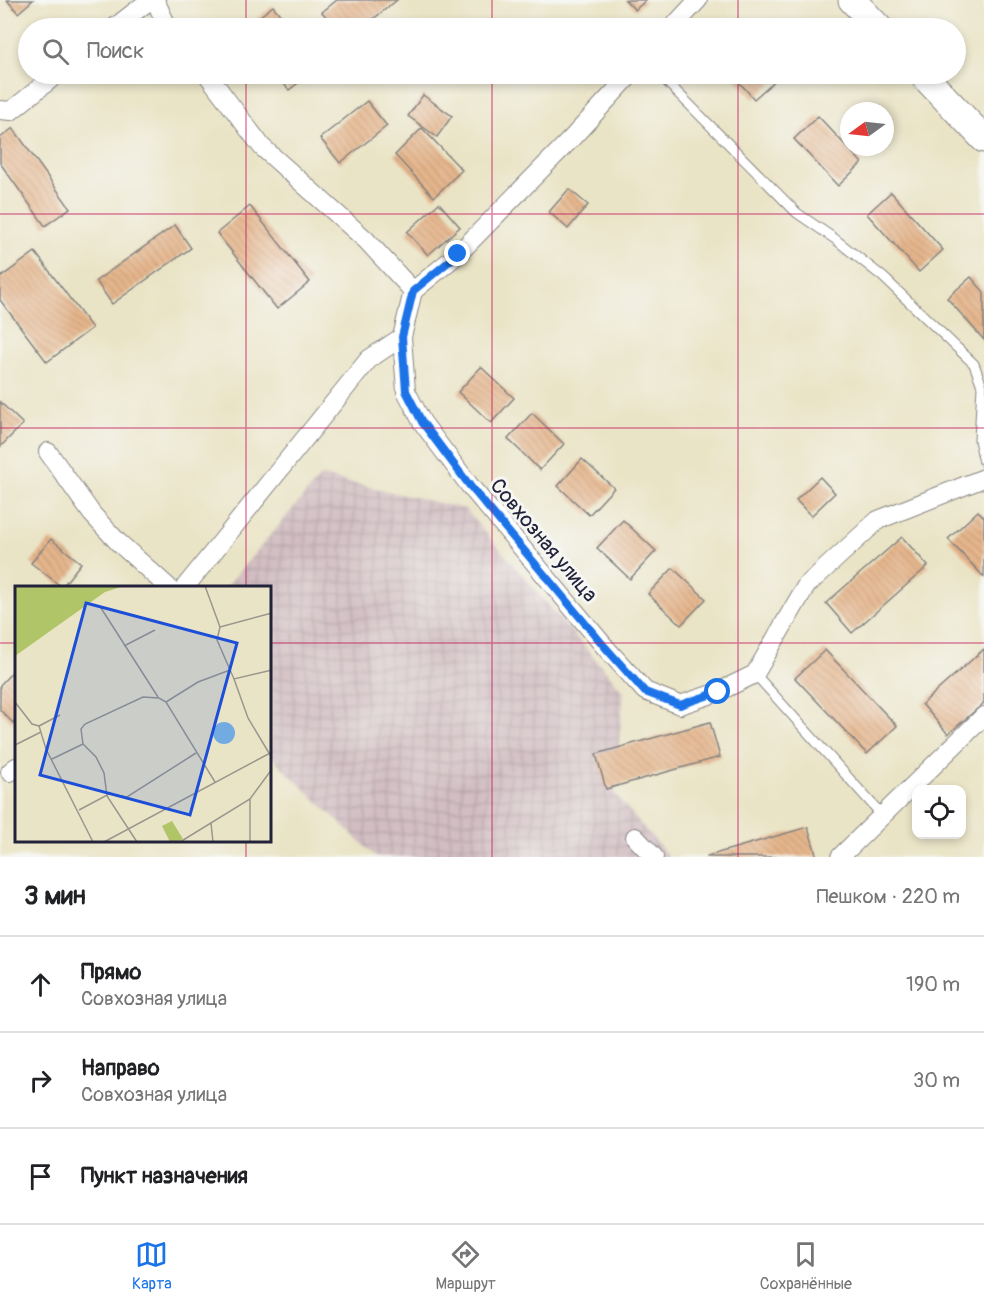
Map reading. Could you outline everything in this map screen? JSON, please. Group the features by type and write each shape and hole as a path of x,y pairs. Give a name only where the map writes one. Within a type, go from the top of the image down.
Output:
{"main road":[{"path":"852,0 869,18"},
{"path":"932,84 984,139"}],"street":[{"path":"127,18 150,0"},
{"path":"155,0 163,18"},
{"path":"681,18 698,0"},
{"path":"0,110 10,111 44,84"},
{"path":"215,84 262,147 366,240 413,291 458,254 622,84"},
{"name":"Совхозная улица","path":"413,291 402,337 406,391 422,422 470,486 645,692 680,705 718,692 755,674"},
{"path":"186,586 369,359 402,337"},
{"path":"48,452 92,514 118,542 167,586"},
{"path":"755,674 806,586 879,520 984,478"},
{"path":"840,857 984,716"},
{"path":"635,837 654,857"}],"lane":[{"path":"669,84 797,213 835,239 883,277 974,364 982,386 979,440 984,462"},
{"path":"755,674 882,815"}],"shaded area":[{"path":"321,476 465,509 624,692 614,793 669,857 376,857 272,758 272,586 227,586"}],"building":[{"path":"7,0 33,0 18,13"},
{"path":"337,0 397,0 374,18 327,18 322,12"},
{"path":"625,0 646,0 635,10"},
{"path":"273,6 283,18 258,18"},
{"path":"284,84 297,84 289,90"},
{"path":"741,84 771,84 754,99"},
{"path":"423,95 452,116 437,137 408,116"},
{"path":"367,101 387,126 340,163 320,138"},
{"path":"818,116 840,140 840,156 855,156 862,163 838,186 794,139"},
{"path":"13,128 70,208 45,226 0,163 0,138"},
{"path":"422,128 462,170 434,197 395,155"},
{"path":"569,189 588,205 568,229 549,212"},
{"path":"891,192 943,250 919,272 867,214"},
{"path":"439,203 460,227 428,255 407,232"},
{"path":"250,206 310,282 277,309 217,233"},
{"path":"175,225 191,248 112,304 96,281"},
{"path":"35,252 92,328 47,362 0,300 0,278"},
{"path":"971,277 984,292 984,340 947,298"},
{"path":"481,367 514,398 491,423 458,392"},
{"path":"0,402 23,424 0,447"},
{"path":"532,413 564,444 540,470 508,439"},
{"path":"582,459 614,488 589,515 558,486"},
{"path":"820,477 835,493 811,516 796,500"},
{"path":"978,511 984,517 984,577 948,539"},
{"path":"623,520 656,551 630,579 597,548"},
{"path":"902,537 928,566 852,633 826,603"},
{"path":"51,539 81,563 61,586 31,563"},
{"path":"673,568 706,599 681,625 648,594"},
{"path":"984,649 984,703 948,734 922,704"},
{"path":"825,650 897,726 867,754 795,678"},
{"path":"14,670 15,720 13,723 0,710 0,685"},
{"path":"710,722 720,757 606,789 596,754"},
{"path":"808,827 817,857 707,857 707,856"}],"route":[{"path":"458,254 413,291 405,318 402,337 406,391 422,422 470,486 645,692 680,705 718,692"}]}
